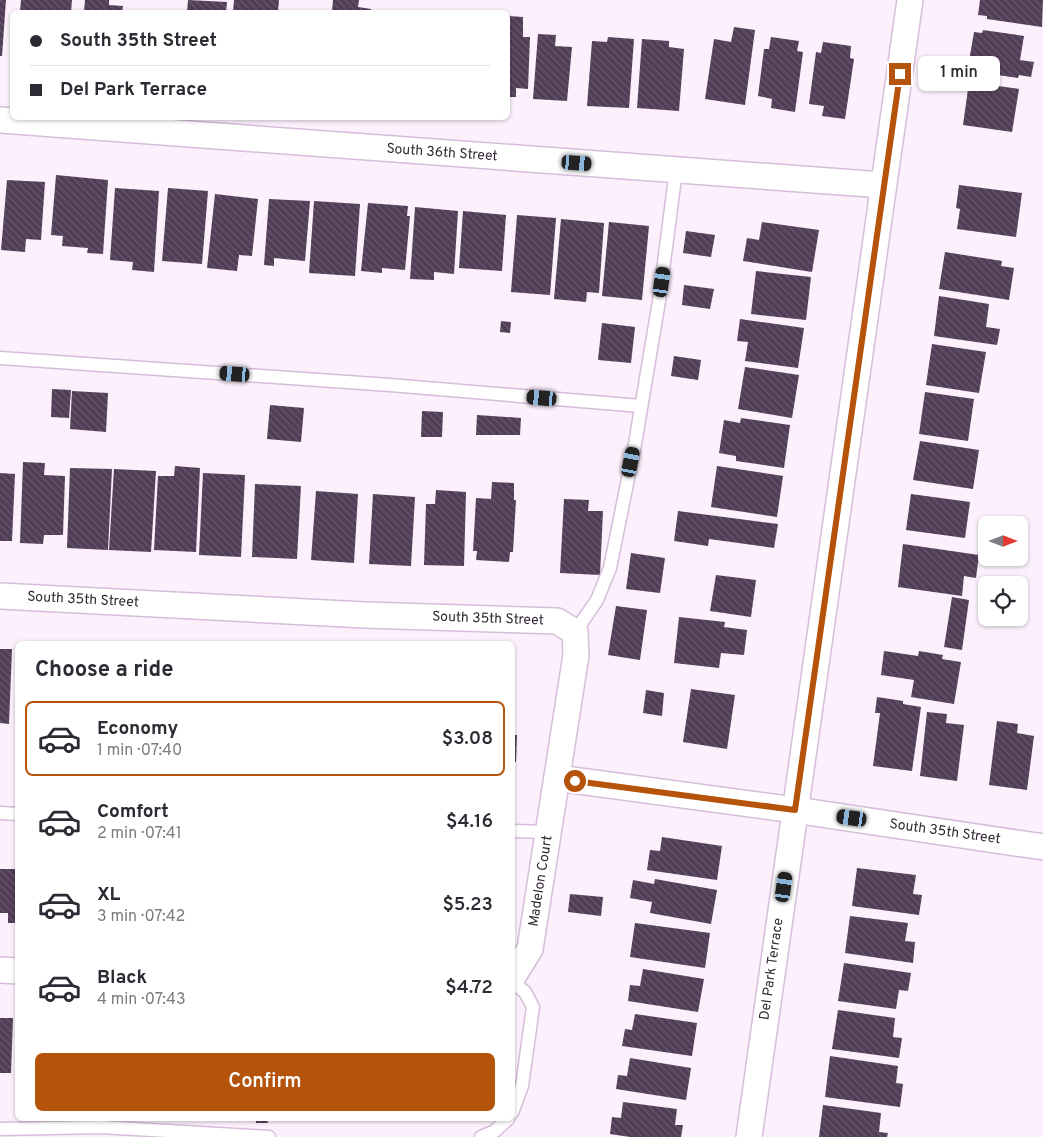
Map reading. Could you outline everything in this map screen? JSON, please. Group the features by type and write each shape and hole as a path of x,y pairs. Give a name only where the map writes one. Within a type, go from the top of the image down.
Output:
{"street":[{"name":"Del Park Terrace","path":"749,1137 910,0"},
{"name":"South 36th Street","path":"0,120 883,185"},
{"name":"South 35th Street","path":"0,596 365,615 557,621 575,632"},
{"path":"557,778 576,655 575,632"},
{"name":"South 35th Street","path":"557,778 795,810 1043,847"},
{"name":"Madelon Court","path":"515,973 530,949 557,778"},
{"path":"0,970 15,971"}],"lane":[{"path":"575,632 597,600 610,568 659,301 676,170"},
{"path":"0,358 371,384 641,406"},
{"path":"0,813 15,814"},
{"path":"515,830 548,832"},
{"path":"515,984 526,992 533,1007 522,1086 515,1105"},
{"path":"481,1137 495,1131 506,1121"},
{"path":"0,1129 101,1127 269,1137"}],"building":[{"path":"0,0 6,0 2,56 0,56"},
{"path":"21,0 72,0 71,10 20,10"},
{"path":"85,0 109,0 109,5 123,6 122,10 84,10"},
{"path":"188,0 227,2 226,10 187,10"},
{"path":"234,0 279,0 278,10 233,10"},
{"path":"333,0 359,0 358,7 371,9 371,10 332,10"},
{"path":"980,0 1043,0 1042,27 987,19 987,16 978,15"},
{"path":"510,16 523,17 523,37 530,37 528,89 516,88 516,97 510,97"},
{"path":"734,27 755,30 745,105 705,99 714,39 731,42"},
{"path":"983,30 1024,36 1020,60 1034,62 1031,77 1019,75 1018,78 977,72 978,69 968,67 974,32 982,33"},
{"path":"538,34 556,35 555,46 572,47 567,101 533,99"},
{"path":"608,37 634,39 629,108 587,106 592,41 607,42"},
{"path":"771,37 799,41 797,51 803,52 795,112 771,108 772,99 758,96 764,49 769,49"},
{"path":"642,39 669,41 669,47 684,49 679,111 637,108"},
{"path":"823,42 851,46 850,58 854,59 845,119 822,116 824,106 809,104 816,52 821,53"},
{"path":"969,82 1019,89 1012,132 963,125"},
{"path":"56,175 108,180 103,254 87,253 88,248 62,246 63,236 51,235"},
{"path":"7,180 45,182 41,240 26,239 25,252 1,250"},
{"path":"959,185 1022,193 1016,237 957,229 960,209 956,208"},
{"path":"115,188 159,191 154,272 132,270 133,262 110,260"},
{"path":"168,188 208,191 202,264 162,261"},
{"path":"215,194 258,199 252,256 239,255 237,271 207,268"},
{"path":"269,199 310,201 305,261 274,258 274,266 264,265"},
{"path":"314,201 360,204 355,276 309,273"},
{"path":"368,203 408,206 407,216 410,216 405,270 382,268 382,273 361,271"},
{"path":"415,207 458,211 454,274 434,272 434,280 410,279"},
{"path":"463,211 506,215 502,271 459,268"},
{"path":"517,215 556,218 550,295 511,292"},
{"path":"561,219 604,223 599,293 587,292 586,302 554,299"},
{"path":"609,222 649,226 642,300 602,296"},
{"path":"762,222 819,230 812,272 743,261 747,238 759,240"},
{"path":"686,231 715,235 711,257 683,253"},
{"path":"945,252 1002,261 1001,266 1014,268 1009,300 939,289"},
{"path":"756,271 811,277 806,320 751,314"},
{"path":"684,285 714,289 710,309 682,305"},
{"path":"939,296 989,304 986,327 1000,329 997,345 934,336"},
{"path":"740,319 804,328 798,368 745,361 748,342 737,341"},
{"path":"501,321 511,322 510,333 500,332"},
{"path":"602,323 635,327 631,363 598,360"},
{"path":"932,344 986,352 979,393 926,385"},
{"path":"674,356 701,360 698,380 671,376"},
{"path":"745,367 799,375 792,418 738,409"},
{"path":"52,389 71,390 69,418 51,417"},
{"path":"72,391 108,393 106,432 70,429"},
{"path":"925,392 974,399 968,441 919,434"},
{"path":"270,405 304,408 301,442 267,439"},
{"path":"422,411 443,412 442,437 421,437"},
{"path":"477,415 521,418 520,435 476,435"},
{"path":"741,418 790,425 784,468 736,461 736,456 719,453 724,420 740,423"},
{"path":"920,441 979,450 973,489 913,480"},
{"path":"23,462 45,463 44,475 65,476 63,535 44,535 43,544 20,543"},
{"path":"175,466 200,468 196,552 154,550 158,476 174,476"},
{"path":"717,466 783,476 777,517 711,507"},
{"path":"70,468 112,469 108,550 67,548"},
{"path":"114,469 156,471 151,552 109,550"},
{"path":"0,473 15,474 12,541 0,541"},
{"path":"203,473 245,475 241,557 199,555"},
{"path":"492,482 514,483 514,500 516,500 513,552 510,552 509,562 476,560 477,551 473,551 476,498 491,499"},
{"path":"255,484 301,486 297,559 252,557"},
{"path":"436,490 466,492 464,566 424,565 426,504 435,504"},
{"path":"316,491 358,494 354,563 311,560"},
{"path":"373,494 415,497 411,566 369,564"},
{"path":"911,494 970,502 965,538 906,530"},
{"path":"564,499 589,500 588,511 603,511 600,575 560,573"},
{"path":"678,511 778,524 774,548 709,539 708,546 674,541"},
{"path":"903,544 978,555 976,578 964,576 962,596 898,587"},
{"path":"631,553 665,558 660,593 626,589"},
{"path":"716,575 756,580 751,617 710,611"},
{"path":"952,597 969,600 962,650 944,647"},
{"path":"616,606 647,610 640,660 608,655"},
{"path":"679,617 725,622 724,627 747,630 744,655 721,653 719,668 674,663"},
{"path":"0,649 12,649 9,724 0,723"},
{"path":"884,651 918,656 919,651 943,655 942,659 961,662 954,704 911,697 914,680 881,675"},
{"path":"691,689 735,695 727,749 683,742"},
{"path":"646,690 664,693 662,716 643,713"},
{"path":"877,697 903,701 903,704 921,707 912,771 873,766 880,713 875,713"},
{"path":"927,712 947,714 946,723 964,725 957,781 920,776"},
{"path":"997,721 1018,724 1017,733 1034,736 1027,790 989,785"},
{"path":"515,735 517,735 516,762"},
{"path":"662,837 722,846 717,880 647,870 650,850 660,851"},
{"path":"857,868 916,875 913,894 922,895 919,915 852,906"},
{"path":"0,869 15,869 15,923 8,923 8,913 0,913"},
{"path":"655,879 717,890 711,924 650,913 652,902 630,898 633,880 654,884"},
{"path":"570,894 603,897 601,916 568,912"},
{"path":"850,916 908,923 905,941 915,942 913,963 845,953"},
{"path":"635,923 710,933 705,968 630,957"},
{"path":"844,963 911,973 908,991 899,990 896,1009 838,1001"},
{"path":"643,969 704,979 698,1012 628,1001 630,985 640,986"},
{"path":"838,1010 895,1018 893,1037 902,1038 899,1058 832,1049"},
{"path":"635,1014 697,1023 692,1056 622,1046 625,1029 632,1030"},
{"path":"0,1018 13,1018 11,1073 0,1073"},
{"path":"830,1056 898,1066 896,1083 903,1084 900,1107 825,1097"},
{"path":"630,1058 691,1068 686,1100 616,1089 618,1075 627,1076"},
{"path":"623,1102 677,1109 675,1125 683,1125 681,1137 630,1137 610,1134 612,1117 621,1118"},
{"path":"823,1105 881,1113 879,1132 888,1133 887,1137 819,1137"},
{"path":"256,1121 268,1121 268,1123 256,1123"}],"route":[{"path":"575,781 795,810 900,74"}]}
